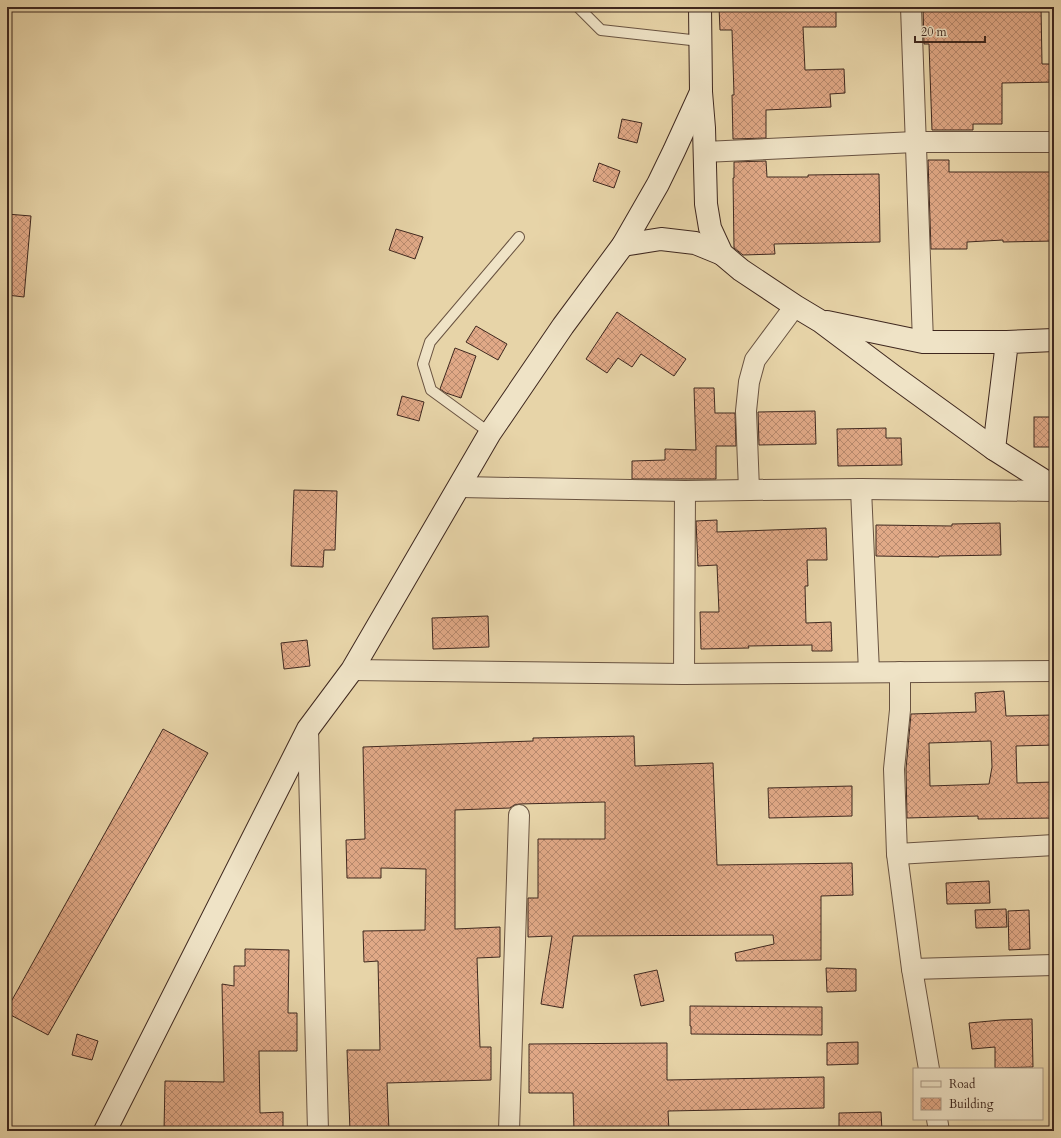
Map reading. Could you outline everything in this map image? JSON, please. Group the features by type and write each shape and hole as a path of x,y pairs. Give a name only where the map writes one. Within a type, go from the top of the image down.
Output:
{"main road":[{"path":"700,7 701,92 704,128 706,204 710,228 722,254"},
{"path":"105,1131 308,729 352,670 460,487 490,433 563,326 623,245 658,184 701,92"},
{"path":"623,245 661,240 695,243 722,254 741,270 794,306 820,321 898,380 994,449 1054,487"},
{"path":"820,321 923,342 1006,342 1054,340"},
{"path":"994,449 1006,342"}],"street":[{"path":"911,7 923,342"},
{"path":"704,152 915,142 1054,142"},
{"path":"749,490 746,411 748,382 755,360 794,306"},
{"path":"460,487 685,491 861,489 1054,491"},
{"path":"861,489 868,672"},
{"path":"684,674 685,491"},
{"path":"352,670 684,674 1054,671"},
{"path":"900,672 900,710 894,769 897,854 912,969 929,1068"},
{"path":"308,729 318,1131"},
{"path":"509,1131 519,815"},
{"path":"897,854 1054,845"},
{"path":"912,969 1054,965"},
{"path":"937,1120 939,1131"}],"lane":[{"path":"578,7 601,30 700,41"},
{"path":"490,433 431,390 423,364 430,342 519,237"}],"building":[{"path":"719,7 836,7 836,27 803,27 805,70 844,69 845,93 830,94 831,107 766,110 766,138 733,139 732,95 734,95 732,30 720,30"},
{"path":"923,7 1041,7 1042,64 1054,64 1054,82 1002,83 1002,124 973,124 973,130 932,130 929,44 924,44"},
{"path":"622,119 642,123 637,143 618,138"},
{"path":"928,160 949,160 949,172 1054,172 1054,241 1003,242 1003,240 967,242 967,249 931,249"},
{"path":"766,161 767,177 879,174 880,242 774,244 775,254 743,255 734,248 734,162"},
{"path":"599,163 620,171 614,188 593,181"},
{"path":"7,214 31,216 24,297 7,295"},
{"path":"396,229 423,237 415,259 389,250"},
{"path":"617,312 686,359 674,376 641,354 632,367 618,358 607,373 586,359"},
{"path":"476,326 507,344 498,360 466,342"},
{"path":"455,348 476,356 461,398 446,393 440,389"},
{"path":"694,388 714,388 715,413 735,413 736,446 716,446 716,479 632,479 632,461 665,460 665,449 696,450"},
{"path":"402,396 424,402 419,421 397,415"},
{"path":"815,411 816,444 759,445 758,412"},
{"path":"1034,417 1054,417 1054,447 1034,447"},
{"path":"886,428 886,438 901,438 902,465 838,466 837,429"},
{"path":"294,490 337,491 335,550 324,550 323,567 291,566"},
{"path":"717,520 717,532 826,528 827,560 807,560 808,586 805,586 806,623 831,622 832,651 812,651 812,645 748,646 749,648 701,649 700,612 719,612 717,565 698,566 696,521"},
{"path":"1000,523 1001,555 939,557 876,556 876,525 952,526 952,524"},
{"path":"488,616 489,647 433,649 432,618"},
{"path":"307,640 310,666 284,669 281,643"},
{"path":"1004,691 1006,716 1054,715 1054,745 1016,746 1017,783 1054,782 1054,818 978,819 978,816 907,818 906,769 911,714 976,712 975,693","holes":["991,741 992,767 989,784 930,786 929,743"]},
{"path":"163,729 208,753 48,1035 7,1013 7,1009"},
{"path":"634,736 635,766 713,763 717,865 852,863 853,895 821,896 821,960 736,961 735,953 774,944 773,935 573,936 563,1008 541,1004 552,936 528,937 528,898 538,898 538,839 605,839 605,802 519,804 510,808 455,810 455,929 500,927 500,957 477,958 480,1047 491,1047 491,1080 387,1083 389,1131 350,1131 347,1050 380,1050 378,961 364,962 363,931 425,930 426,869 381,868 381,878 347,878 346,840 365,839 363,747 533,741 533,738"},
{"path":"852,786 852,816 769,818 768,788"},
{"path":"989,881 990,903 947,904 946,883"},
{"path":"1006,909 1007,927 976,928 975,910"},
{"path":"1029,910 1030,949 1009,950 1008,911"},
{"path":"245,949 289,950 288,1013 297,1013 297,1051 259,1051 260,1113 283,1112 283,1131 164,1131 165,1081 224,1082 222,984 234,986 234,966 245,966"},
{"path":"826,968 856,969 856,991 827,992"},
{"path":"657,970 664,1001 641,1006 634,975"},
{"path":"690,1006 822,1007 822,1035 691,1034"},
{"path":"1032,1019 1033,1067 995,1068 995,1047 972,1049 969,1023"},
{"path":"77,1034 98,1041 92,1060 72,1055"},
{"path":"858,1042 858,1064 827,1065 827,1043"},
{"path":"667,1043 667,1080 824,1077 824,1108 668,1111 669,1131 574,1131 573,1093 529,1093 529,1044"},
{"path":"881,1112 882,1131 839,1131 839,1113"}]}
